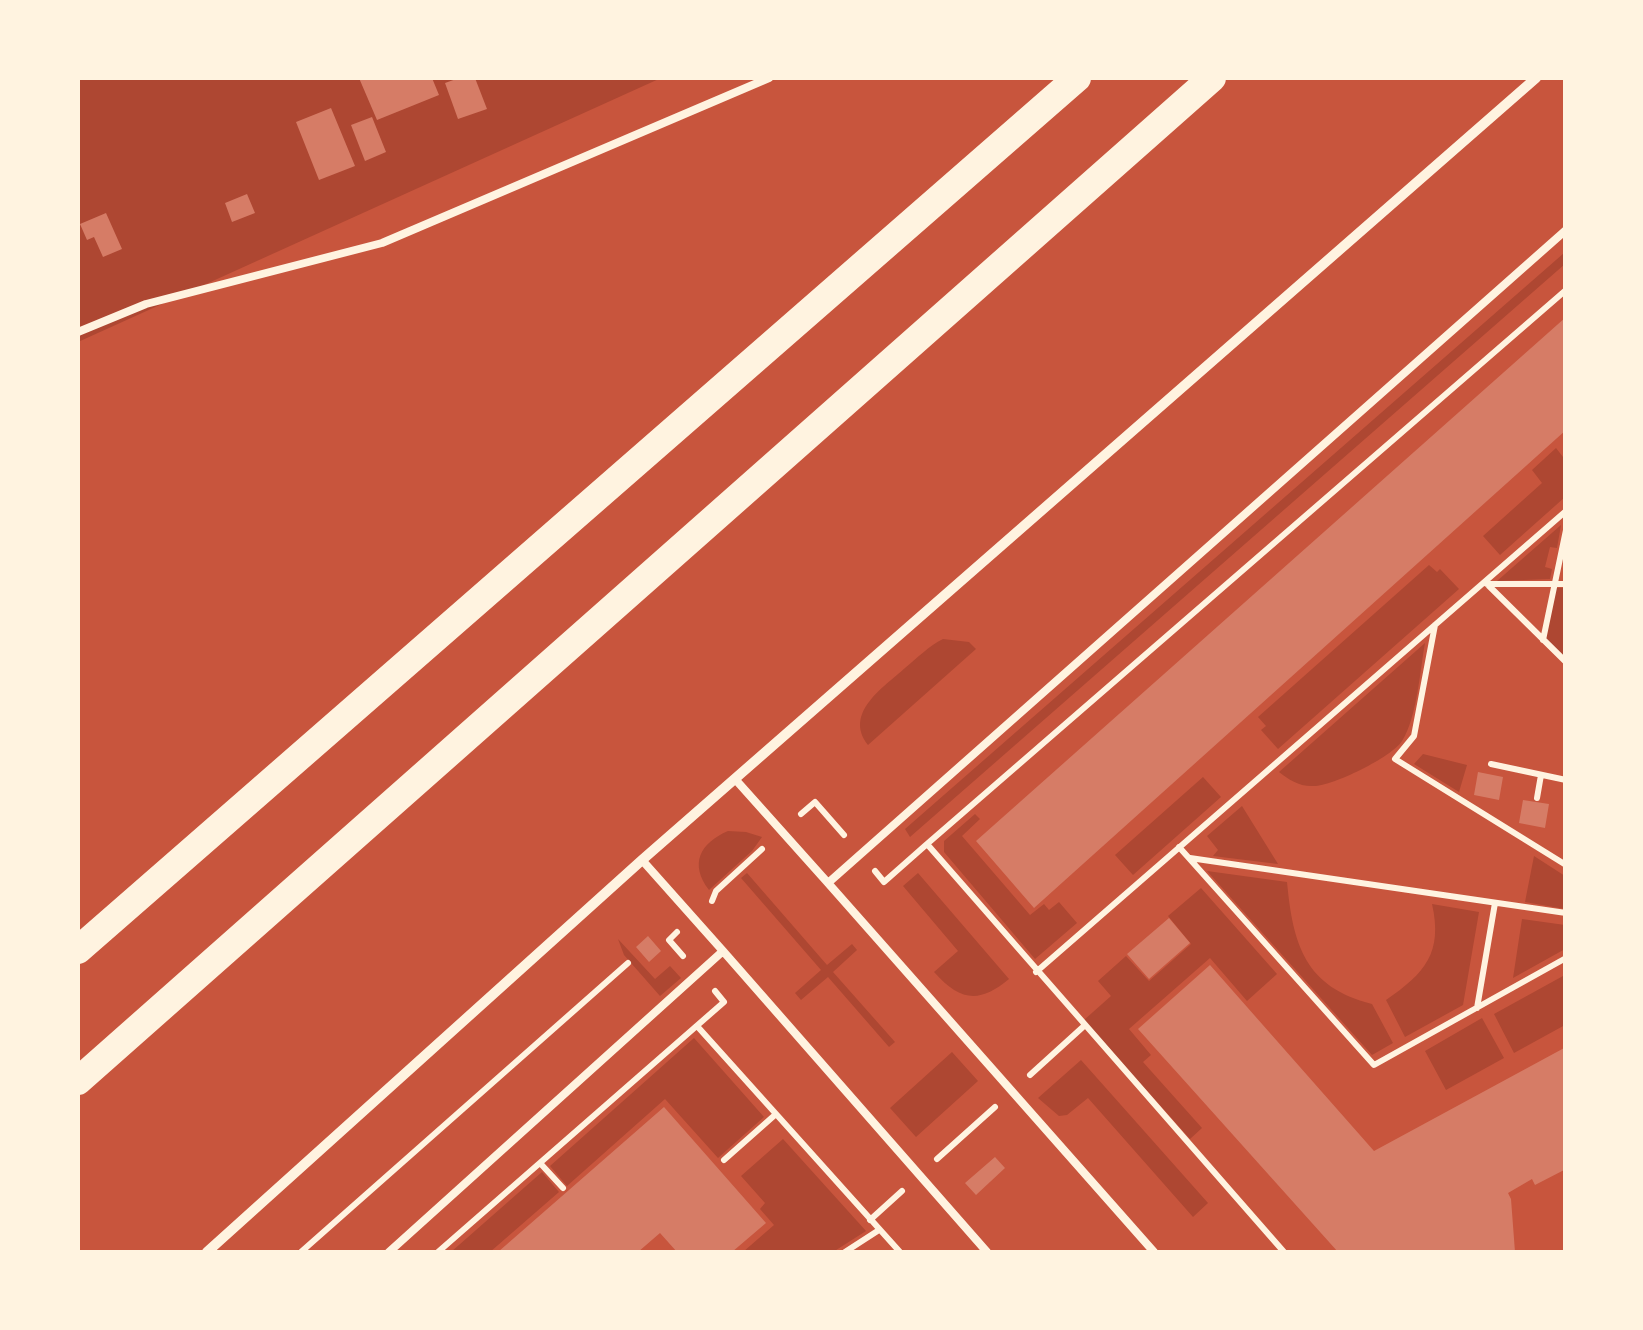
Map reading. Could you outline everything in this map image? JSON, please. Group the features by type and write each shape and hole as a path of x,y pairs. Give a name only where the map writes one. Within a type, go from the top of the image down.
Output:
{"highway":[{"path":"78,950 1077,78"},
{"path":"78,1081 1212,78"}],"street":[{"path":"207,1252 642,860 1536,78"}],"lane":[{"path":"78,332 146,304 382,243 769,78"},
{"path":"828,883 1566,230"},
{"path":"735,779 1154,1252"},
{"path":"642,860 987,1252"},
{"path":"390,1252 722,951"}],"path":[{"path":"438,1252 724,1002 669,940 712,900 716,891 815,802 884,882 1566,290"},
{"path":"1036,972 1487,584 1566,511"},
{"path":"1542,640 1566,530"},
{"path":"1487,584 1566,584"},
{"path":"1487,584 1566,662"},
{"path":"1436,624 1414,736 1394,758 1566,865"},
{"path":"1492,764 1566,780"},
{"path":"1537,798 1541,775"},
{"path":"926,844 1284,1252"},
{"path":"1179,848 1374,1065 1566,958"},
{"path":"1188,858 1566,913"},
{"path":"1477,1008 1495,903"},
{"path":"301,1252 628,964"},
{"path":"697,1026 900,1252"},
{"path":"870,1220 1084,1026"},
{"path":"724,1160 776,1114"},
{"path":"540,1163 562,1188"},
{"path":"845,1252 879,1230"}],"shaded area":[{"path":"78,78 661,78 78,342"},
{"path":"1564,253 1565,264 910,837 905,829"},
{"path":"1556,448 1565,455 1565,497 1500,555 1483,536 1542,483 1532,470"},
{"path":"1561,525 1557,548 1550,547 1545,567 1552,569 1550,579 1497,581"},
{"path":"1429,565 1437,572 1440,569 1459,589 1278,749 1261,730 1266,726 1258,717"},
{"path":"1556,588 1565,588 1565,659 1546,639"},
{"path":"943,639 969,642 976,649 868,745 860,722 869,702"},
{"path":"1425,643 1411,720 1396,748 1361,770 1323,785 1299,784 1279,772"},
{"path":"1423,754 1467,765 1459,792 1414,764"},
{"path":"1203,777 1221,797 1133,875 1115,855"},
{"path":"1242,806 1278,864 1213,856 1218,850 1207,836"},
{"path":"975,814 980,819 962,836 1030,915 1044,904 1049,910 1059,902 1077,923 1035,959 944,852 944,841"},
{"path":"728,831 762,837 709,890 700,872 700,855 710,842"},
{"path":"1534,856 1565,876 1565,909 1525,902"},
{"path":"1207,871 1287,882 1293,925 1307,960 1331,987 1372,1004 1393,1043 1372,1055"},
{"path":"747,873 827,965 852,944 857,950 833,972 895,1042 889,1047 828,977 801,1000 795,993 821,970 741,878"},
{"path":"918,873 1009,979 988,993 970,996 952,989 934,972 958,951 903,886"},
{"path":"1201,888 1277,974 1247,1001 1210,958 1129,1029 1151,1055 1143,1062 1202,1128 1190,1139 1084,1020 1111,996 1098,981 1126,956 1149,981 1191,944 1168,916"},
{"path":"1432,904 1479,912 1463,1005 1405,1037 1386,1000 1421,971 1428,960 1435,936"},
{"path":"1522,919 1565,925 1565,949 1513,978"},
{"path":"618,939 655,979 670,966 681,978 660,996 624,955"},
{"path":"1563,976 1565,1025 1514,1053 1494,1014"},
{"path":"1482,1018 1504,1058 1446,1090 1425,1051"},
{"path":"694,1038 764,1117 718,1158 665,1099 567,1186 550,1166"},
{"path":"952,1052 978,1081 916,1137 890,1108"},
{"path":"1081,1060 1208,1203 1193,1217 1088,1098 1067,1115 1059,1116 1038,1098"},
{"path":"783,1139 866,1231 833,1252 743,1252 774,1225 760,1209 765,1203 741,1176"},
{"path":"542,1172 559,1192 490,1252 451,1252"}],"building":[{"path":"359,78 432,78 439,95 377,120"},
{"path":"475,78 487,109 458,119 445,83"},
{"path":"331,108 355,166 319,180 296,122"},
{"path":"372,117 386,152 365,161 351,125"},
{"path":"247,194 255,213 232,222 225,203"},
{"path":"106,213 122,249 103,257 94,237 87,240 80,224"},
{"path":"1566,317 1566,430 1034,908 976,841"},
{"path":"1478,772 1503,777 1499,800 1474,795"},
{"path":"1523,800 1549,804 1545,828 1519,823"},
{"path":"1169,918 1190,943 1149,979 1127,954"},
{"path":"648,936 661,951 649,962 636,947"},
{"path":"1210,965 1374,1151 1566,1047 1566,1169 1535,1185 1532,1179 1508,1193 1515,1252 1338,1252 1138,1029"},
{"path":"664,1107 766,1223 732,1252 677,1252 660,1233 638,1252 498,1252"},
{"path":"995,1157 1005,1168 976,1195 965,1183"}]}
